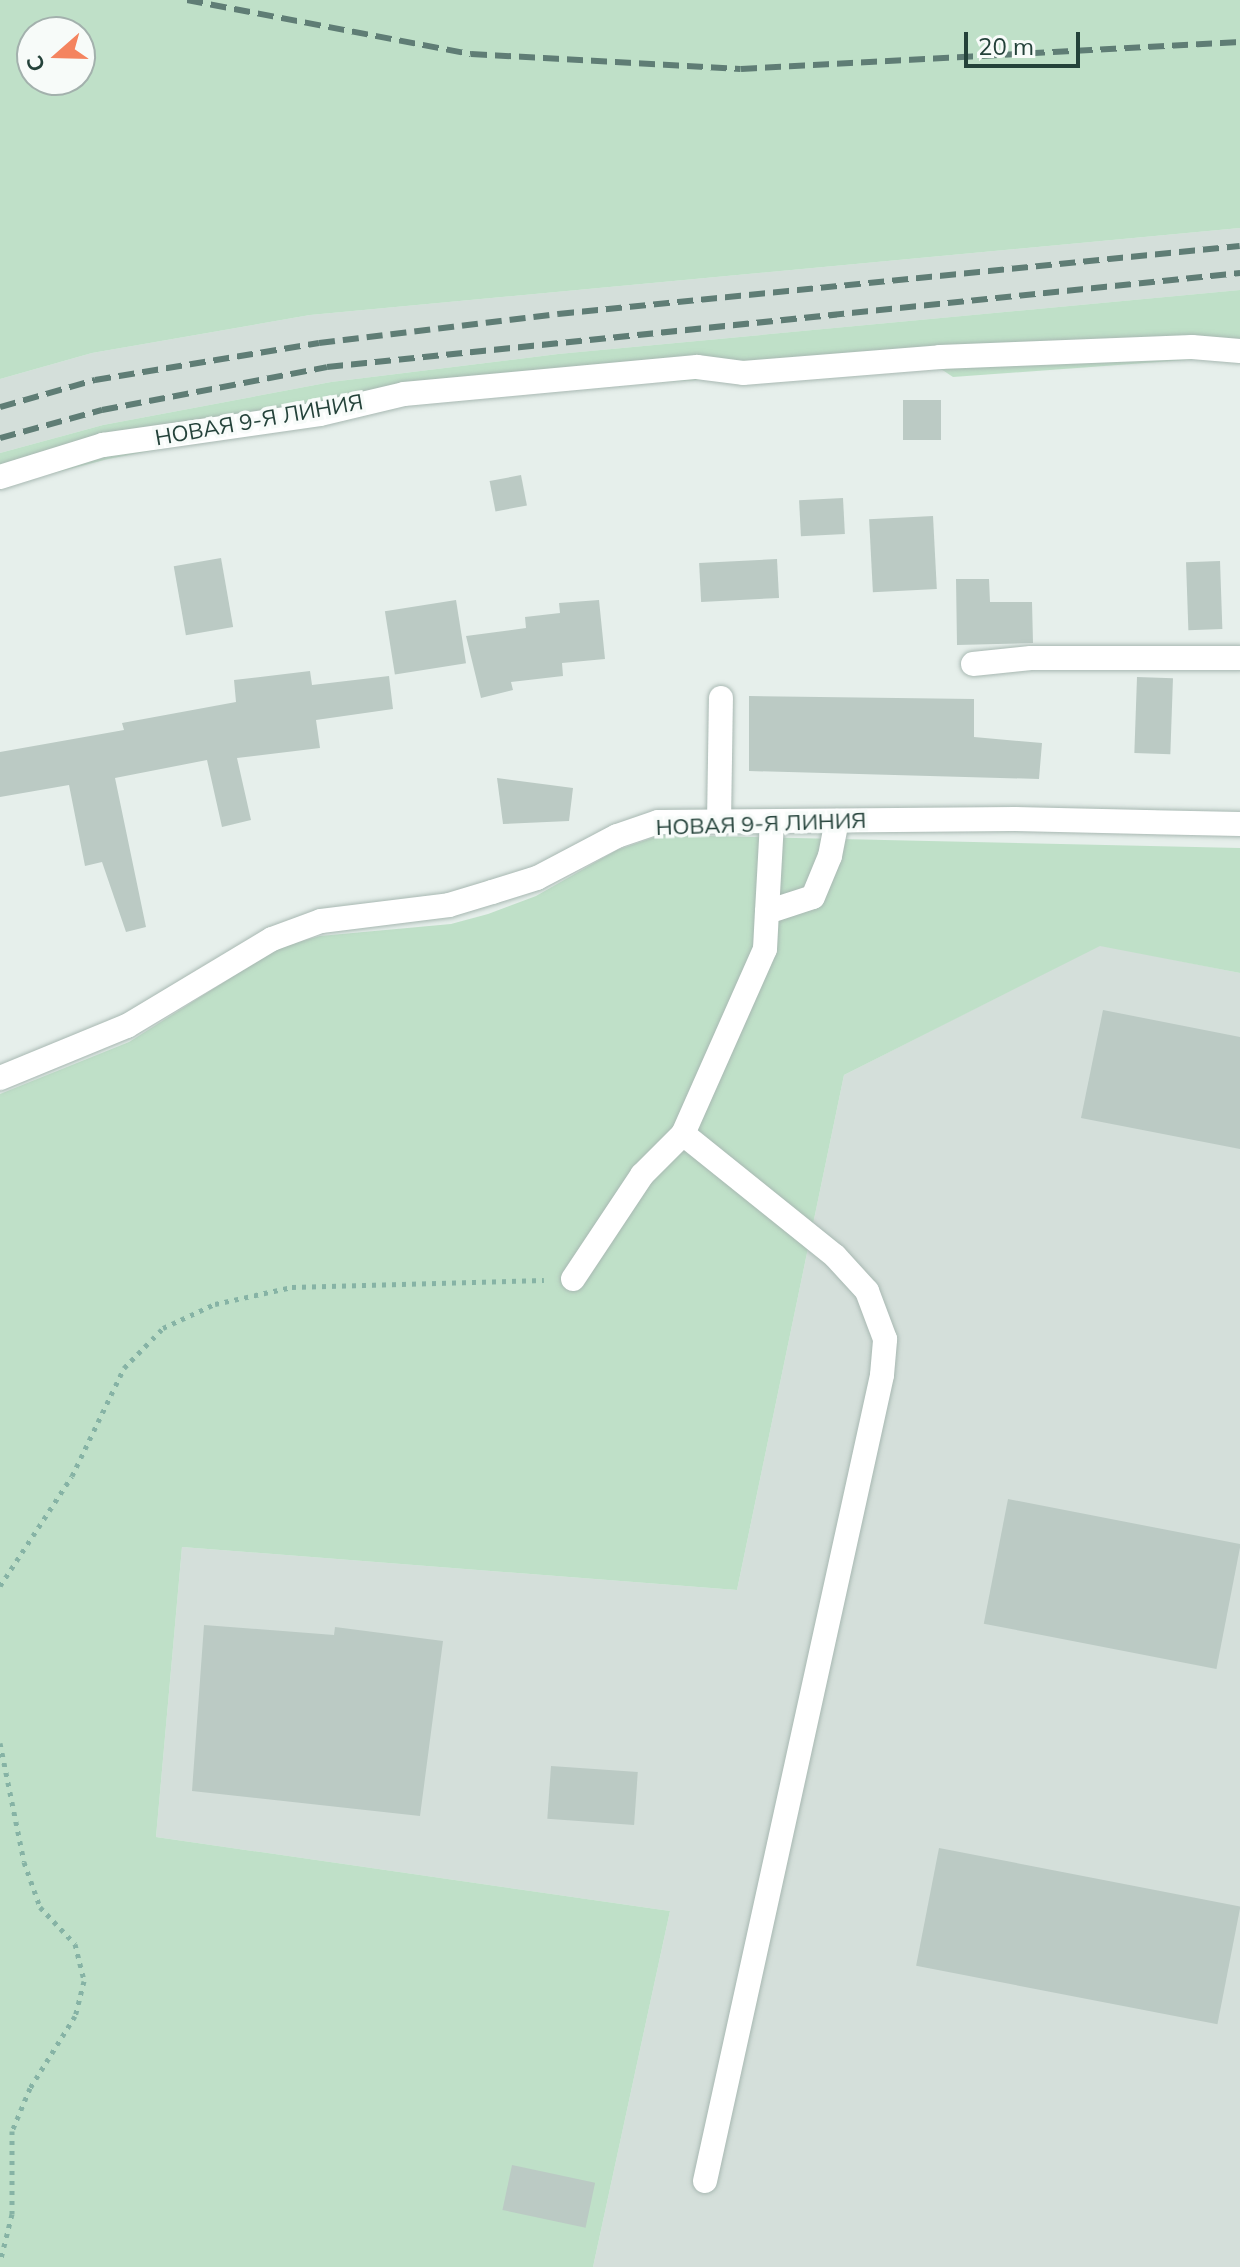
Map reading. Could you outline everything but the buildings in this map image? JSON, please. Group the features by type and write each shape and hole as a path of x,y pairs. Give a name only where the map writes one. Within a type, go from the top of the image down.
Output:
{"street":[{"name":"НОВАЯ 9-Я ЛИНИЯ","path":"0,477 103,445 320,414 419,392 697,367 743,373 940,357 1192,347 1240,351"},
{"path":"973,664 1031,658 1240,658"},
{"path":"719,822 721,698"},
{"path":"767,912 813,897 830,856 837,821"},
{"name":"НОВАЯ 9-Я ЛИНИЯ","path":"0,1078 127,1026 272,939 321,921 449,905 492,892 537,878 617,836 658,822 1240,824"},
{"path":"573,1279 642,1175 683,1134 765,949 772,822"},
{"path":"683,1134 835,1256 867,1291 885,1339 882,1375 705,2181"}],"path":[{"path":"0,1586 72,1476 124,1368 163,1328 215,1304 292,1287 573,1279"},
{"path":"0,1743 24,1862 40,1907 75,1944 84,1981 75,2016 30,2088 12,2131 12,2214 0,2262"}],"shaded area":[{"path":"1240,228 1240,290 558,354 331,382 103,425 0,453 0,379 92,353 310,315"},
{"path":"1100,945 1240,973 1240,2267 593,2267 670,1911 156,1837 182,1547 737,1590 844,1075"}],"green space":[{"path":"0,0 1240,0 1240,228 310,315 92,353 0,379"},
{"path":"1240,290 1240,356 953,377 938,367 549,388 407,402 108,459 0,487 0,453 103,425 331,382 558,354"},
{"path":"661,835 1240,848 1240,973 1100,946 844,1075 737,1590 182,1547 156,1837 670,1911 593,2267 0,2267 0,1094 129,1042 278,948 320,936 451,924 488,914 536,896 617,850"}],"railway":[{"path":"187,0 471,54 741,69 1240,42"},
{"path":"0,407 95,380 319,343 558,314 1240,246"},
{"path":"0,438 102,410 327,367 1240,273"}]}
